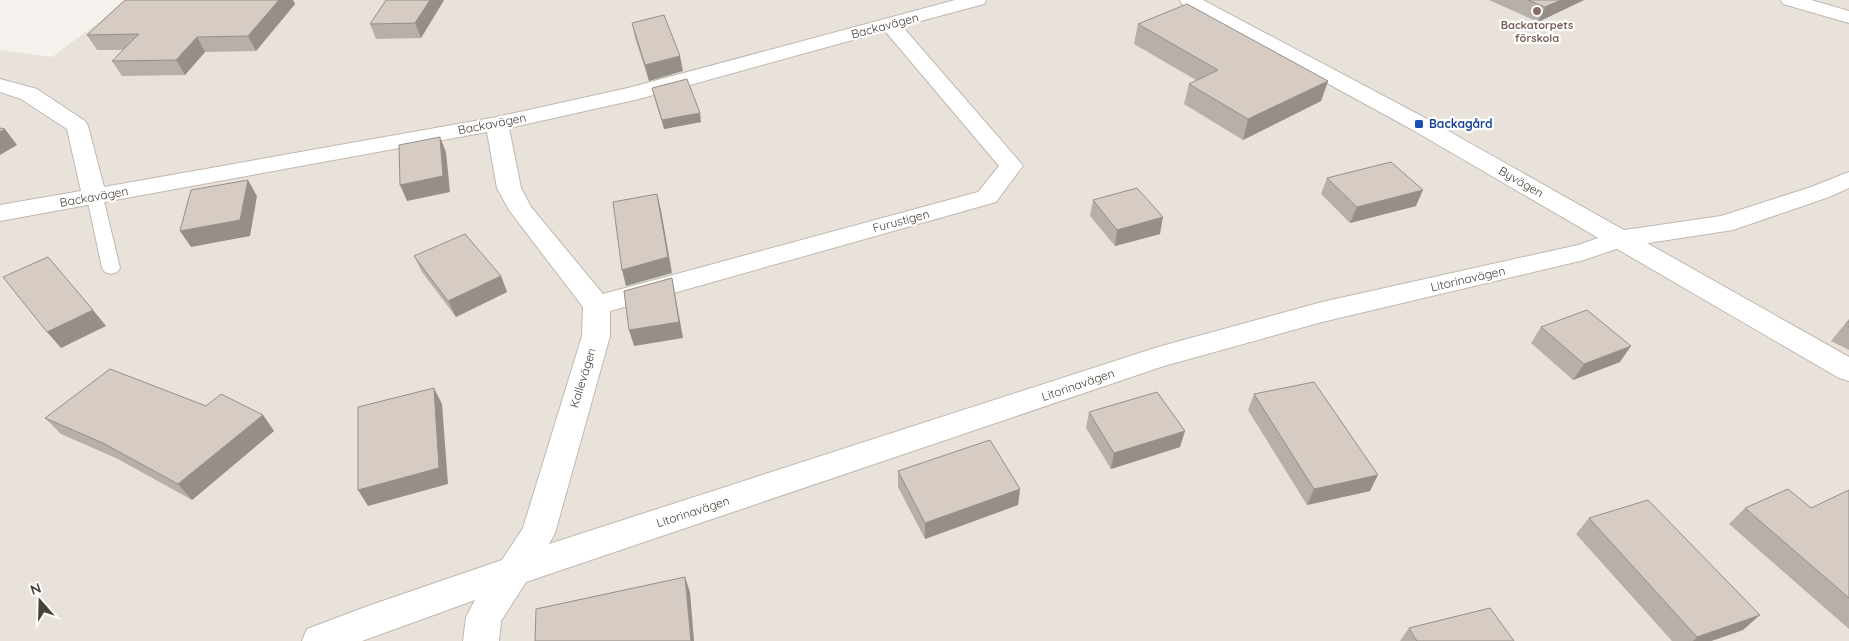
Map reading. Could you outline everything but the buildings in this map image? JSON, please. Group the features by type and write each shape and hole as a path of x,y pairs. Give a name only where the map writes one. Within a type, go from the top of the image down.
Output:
{"street":[{"name":"Backavägen","path":"0,213 497,124 631,94 977,0"},
{"name":"Byvägen","path":"1189,0 1419,124 1849,370"},
{"path":"1790,0 1849,17"},
{"name":"Furustigen","path":"597,305 987,197 1011,166 890,25"},
{"path":"0,85 29,94 77,126 95,197"},
{"path":"497,124 509,188 521,210 597,305"},
{"name":"Litorinavägen","path":"320,641 513,571 1158,357 1322,312 1584,252 1618,238 1724,224 1820,192 1849,180"},
{"name":"Kallevägen","path":"481,641 484,617 538,533 596,336 597,305"}],"lane":[{"path":"95,197 111,268"}],"shaded area":[{"path":"129,0 1849,0 1849,641 0,641 0,50 52,57"}],"place":[{"name":"Backatorpets förskola","path":"1537,11"},
{"name":"Backagård","path":"1419,124"}]}
